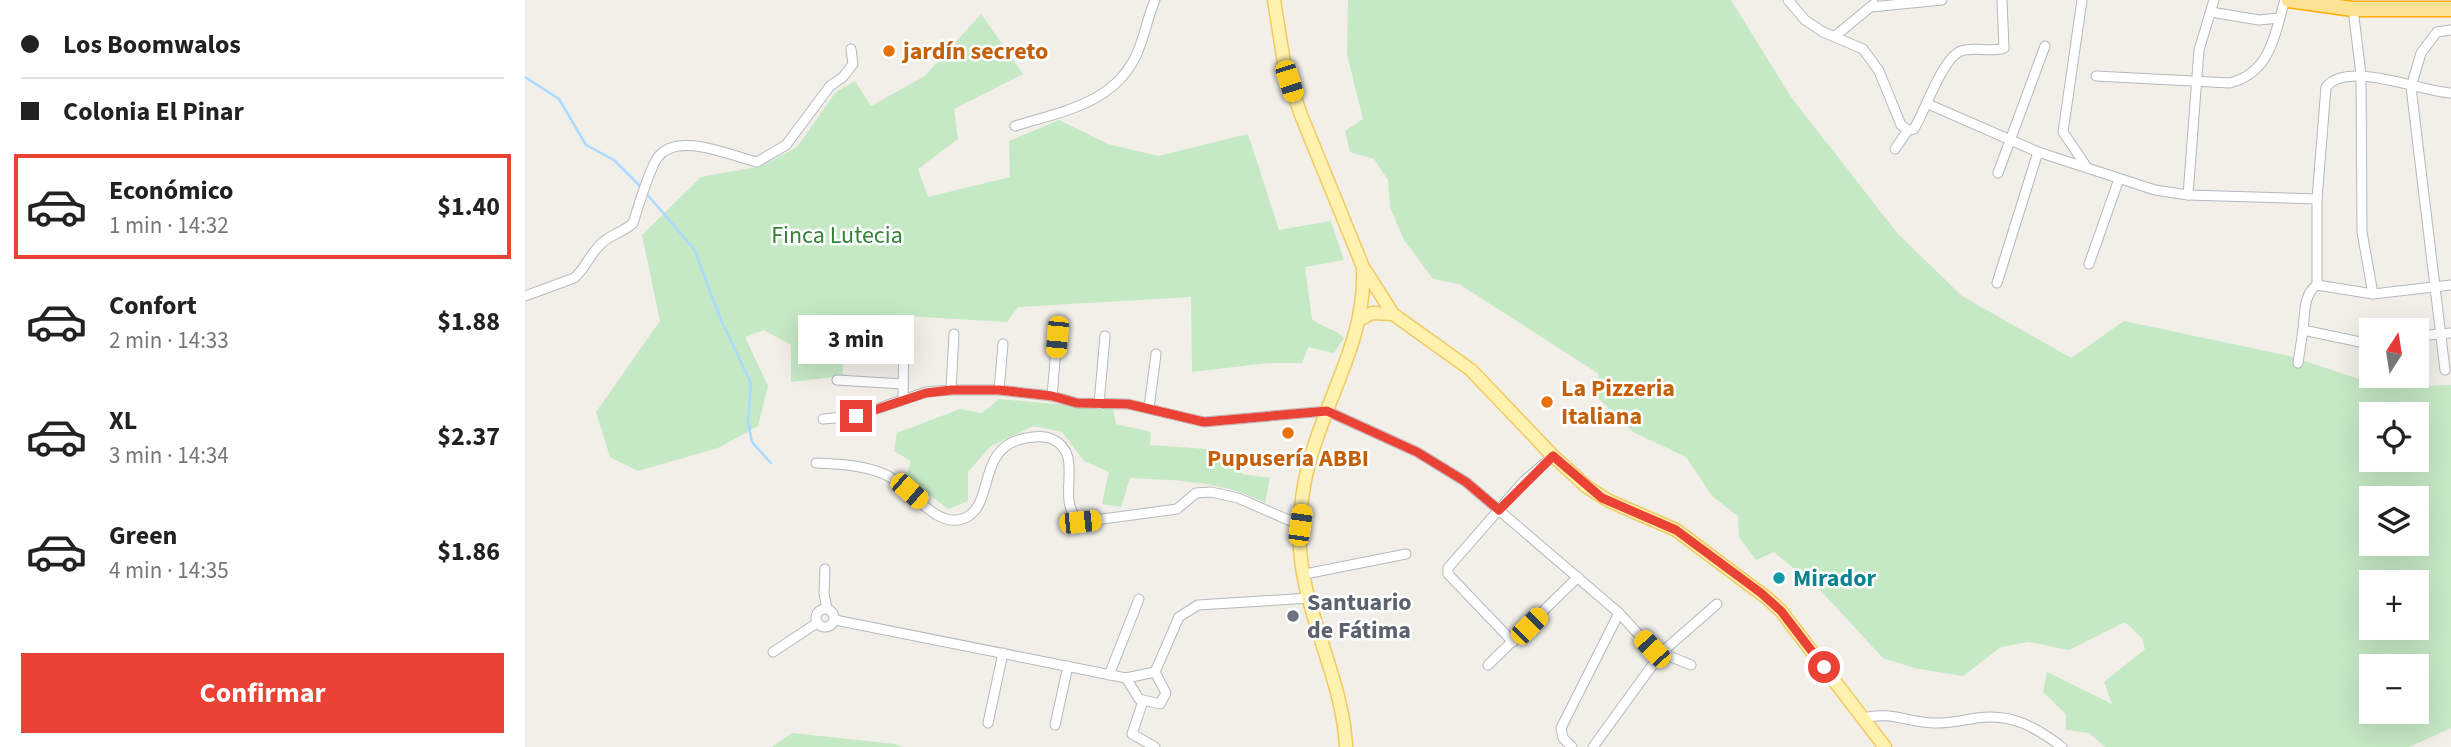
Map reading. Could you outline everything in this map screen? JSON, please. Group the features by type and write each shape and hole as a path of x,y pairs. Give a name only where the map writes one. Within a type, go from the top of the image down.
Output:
{"highway":[{"path":"2287,0 2353,9 2451,9"}],"main road":[{"path":"1274,0 1285,69 1363,267 1393,314 1471,370 1553,456 1602,498 1676,530 1761,593 1781,611 1885,747"},
{"path":"1346,747 1342,712 1305,574 1300,525 1309,460 1359,320 1363,267"},
{"path":"1359,320 1379,312 1393,314"}],"street":[{"path":"1015,126 1078,107 1107,93 1126,75 1138,51 1155,0"},
{"path":"1788,0 1805,20 1863,49 1879,71 1901,125 1908,130 1914,129 1942,72 1958,51 2004,48 2002,0"},
{"path":"1835,36 1875,3 1942,0"},
{"path":"2081,0 2063,132 2087,167"},
{"path":"2187,195 2199,50 2214,0"},
{"path":"2096,76 2230,83 2248,78 2268,57 2287,0"},
{"path":"2353,9 2361,74 2362,232 2373,294"},
{"path":"2211,12 2259,20 2279,18"},
{"path":"2445,370 2411,87 2421,53 2437,32 2451,30"},
{"path":"1998,173 2045,46"},
{"path":"525,296 581,273 586,259 605,240 626,230 632,223 658,157 673,145 694,146 757,162 786,145 830,86 843,77 853,64 851,49"},
{"path":"2317,285 2317,199 2326,87 2332,80 2361,74 2411,87 2451,93"},
{"path":"1928,104 2038,152 2155,190 2187,195 2317,199"},
{"path":"1895,149 1908,130"},
{"path":"1997,283 2038,152"},
{"path":"2089,264 2119,179"},
{"path":"2298,363 2307,298 2310,289 2317,285 2373,294 2451,285"},
{"path":"903,399 904,330"},
{"path":"2302,330 2359,342"},
{"path":"2429,335 2451,332"},
{"path":"951,390 954,334"},
{"path":"1099,404 1105,336"},
{"path":"1052,396 1057,337"},
{"path":"999,390 1003,344"},
{"path":"1149,408 1156,354"},
{"path":"837,380 903,384"},
{"path":"823,419 856,416 903,399 951,390 999,390 1052,396 1077,403 1149,408 1204,422 1327,411 1417,452 1466,482 1619,613 1652,649 1691,666"},
{"path":"816,463 848,465 886,474 938,515 951,520 964,518 972,512 982,494 993,460 1003,448 1020,439 1039,436 1052,439 1063,447 1070,461 1067,499 1071,515 1080,522 1177,509 1196,494 1211,492 1238,498 1300,525"},
{"path":"1513,642 1448,574 1453,559 1553,456"},
{"path":"1305,574 1406,554"},
{"path":"825,569 824,593 827,609 833,613 835,620"},
{"path":"1488,665 1578,577"},
{"path":"1156,672 1179,617 1198,605 1310,598"},
{"path":"1109,675 1139,600"},
{"path":"1593,747 1661,652 1717,604"},
{"path":"817,623 816,614 827,609"},
{"path":"1572,747 1563,738 1561,728 1566,713 1619,613"},
{"path":"817,623 825,628 835,620 1126,678 1156,672"},
{"path":"773,652 817,623"},
{"path":"988,723 1003,653"},
{"path":"1055,725 1068,666"},
{"path":"1126,678 1143,701 1155,705 1165,700 1165,685 1156,672"},
{"path":"1143,701 1132,734 1136,739 1155,747"},
{"path":"1863,718 1885,714 1940,723 1984,717 2009,718 2027,724 2062,747"}],"green space":[{"path":"1348,0 1731,0 1791,97 1898,234 1962,296 2071,358 2124,321 2289,356 2359,379 2359,388 2429,388 2429,386 2451,385 2451,728 2409,747 2105,747 2089,733 2066,730 2066,714 2043,692 2047,672 2112,704 2104,682 2145,649 2142,638 2125,622 2069,650 2029,642 2001,647 1963,676 1914,668 1883,658 1822,592 1774,552 1756,560 1739,537 1738,516 1712,496 1686,457 1633,432 1595,395 1599,374 1459,284 1433,279 1404,240 1390,207 1388,180 1374,159 1350,152 1345,131 1363,119 1347,54"},
{"name":"Finca Lutecia","path":"981,14 1023,74 954,109 958,139 918,169 928,197 1010,177 1009,141 1059,120 1108,144 1158,156 1248,134 1279,230 1331,221 1344,260 1305,267 1312,319 1344,338 1334,353 1308,347 1302,363 1268,363 1192,372 1191,297 1018,307 1007,322 905,316 841,336 843,376 791,382 791,345 764,330 745,337 768,386 758,426 718,448 638,471 610,457 596,412 660,321 642,235 701,177 762,166 797,147 836,92 855,81 871,106 925,76"},
{"path":"999,399 1113,409 1116,424 1151,432 1150,445 1206,449 1217,456 1242,452 1242,474 1270,478 1265,503 1216,486 1130,478 1121,507 1102,504 1109,472 1084,461 1062,432 1033,426 991,446 968,472 968,501 948,509 906,477 911,461 894,451 897,433 960,409 982,413"},
{"path":"792,733 895,744 903,747 772,747"}],"waterway":[{"path":"525,77 559,99 586,145 614,160 642,188"},
{"path":"646,193 694,249 721,320 751,383 748,422 752,442 771,463"}],"place":[{"name":"jardín secreto","path":"889,51"},
{"name":"La Pizzeria Italiana","path":"1547,402"},
{"name":"Pupusería ABBI","path":"1288,433"},
{"name":"Mirador","path":"1779,578"},
{"name":"Santuario de Fátima","path":"1293,616"}],"route":[{"path":"856,416 903,399 951,390 999,390 1052,396 1077,403 1128,404 1204,422 1277,417 1312,410 1327,411 1417,452 1466,482 1499,510 1523,482 1553,456 1602,498 1676,530 1761,593 1781,611 1824,667"}]}
